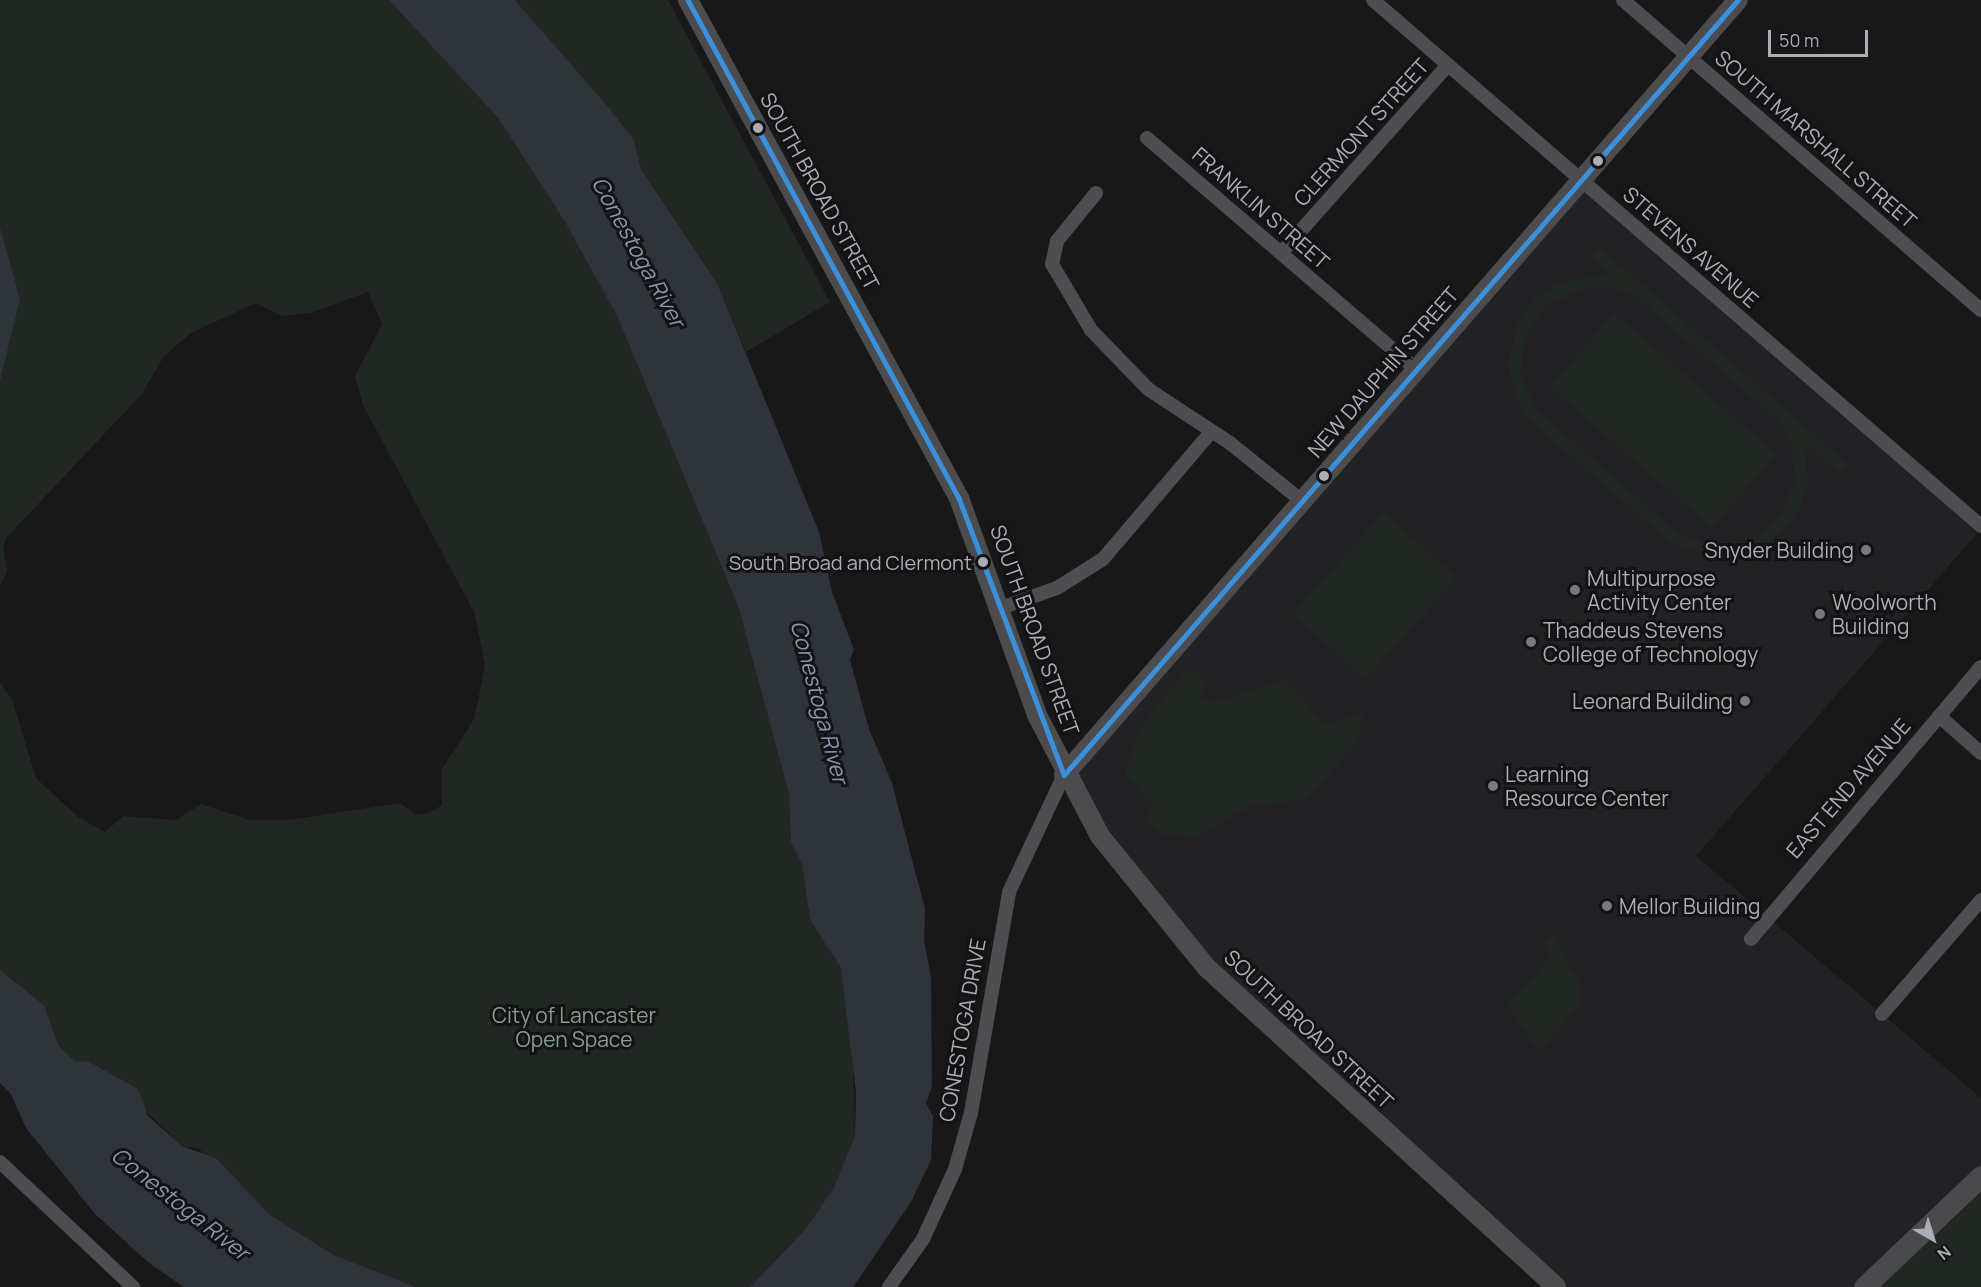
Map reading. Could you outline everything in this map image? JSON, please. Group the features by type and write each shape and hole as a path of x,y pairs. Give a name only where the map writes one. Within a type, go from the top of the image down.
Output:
{"main road":[{"name":"SOUTH BROAD STREET","path":"688,0 947,474 1064,775 1118,862 1206,967 1556,1287"},
{"name":"NEW DAUPHIN STREET","path":"1064,775 1738,0"},
{"path":"1864,1287 1981,1176"}],"street":[{"name":"STEVENS AVENUE","path":"1373,0 1981,526"},
{"name":"SOUTH MARSHALL STREET","path":"1623,0 1981,310"},
{"name":"CLERMONT STREET","path":"1281,253 1448,65"},
{"name":"FRANKLIN STREET","path":"1148,138 1417,370"},
{"path":"1096,193 1058,241 1053,264 1056,276 1091,330 1148,389 1211,432 1302,501"},
{"path":"1001,608 1057,588 1104,560 1211,432"},
{"name":"EAST END AVENUE","path":"1751,939 1981,668"},
{"path":"1939,716 1981,753"},
{"name":"CONESTOGA DRIVE","path":"889,1287 927,1231 955,1169 971,1113 1009,892 1064,775"},
{"path":"1882,1014 1981,900"},
{"path":"0,1162 133,1287"}],"shaded area":[{"name":"Thaddeus Stevens College of Technology","path":"1581,181 1981,529 1696,856 1981,1098 1981,1176 1864,1287 1556,1287 1243,1003 1064,775"}],"green space":[{"name":"City of Lancaster Open Space","path":"0,0 389,0 499,119 565,222 617,316 738,606 789,794 791,843 802,864 810,920 841,968 852,1035 855,1136 833,1189 804,1231 750,1287 416,1287 334,1255 270,1215 199,1149 182,1146 103,1069 88,1061 75,1063 59,1046 44,1005 0,970 0,683 12,699 36,778 78,817 105,832 123,816 176,820 201,804 250,820 289,820 400,803 417,815 429,813 442,805 442,769 474,719 485,666 475,614 363,405 355,376 382,324 368,292 310,313 282,316 256,303 191,333 164,356 141,395 7,537 3,546 7,571 0,586"},
{"path":"515,0 668,0 830,302 746,352 717,283 641,169 634,140"},
{"path":"1599,247 1849,465 1841,474 1804,443 1808,482 1799,510 1781,533 1758,550 1715,558 1674,545 1538,428 1519,406 1508,365 1517,322 1535,299 1559,282 1611,275 1591,256","holes":["1588,287 1613,288 1636,297 1779,421 1791,443 1795,480 1781,515 1763,532 1741,543 1716,546 1680,535 1537,410 1521,377 1524,340 1543,308"]},
{"path":"1614,313 1776,454 1712,528 1550,387"},
{"path":"1384,512 1457,578 1365,679 1292,614"},
{"path":"1184,672 1198,672 1205,684 1201,700 1212,703 1285,679 1325,724 1363,713 1359,740 1307,799 1251,806 1197,836 1162,834 1145,820 1153,805 1125,775 1138,730"},
{"path":"1554,932 1567,964 1579,977 1581,1004 1541,1050 1527,1039 1530,1035 1507,1006 1552,955 1543,946"},
{"path":"1981,1176 1981,1287 1864,1287"}],"water":[{"name":"Conestoga River","path":"389,0 515,0 608,107 634,140 641,169 717,283 819,532 832,592 854,650 850,660 869,729 892,783 925,909 924,940 931,978 932,1086 926,1103 933,1116 931,1160 911,1202 853,1287 750,1287 804,1231 833,1189 855,1136 856,1092 841,968 810,920 802,864 791,843 789,794 738,606 617,316 565,222 499,119"},
{"path":"0,228 20,299 0,381"},
{"name":"Conestoga River","path":"0,970 44,1005 59,1046 75,1062 88,1061 138,1089 148,1116 182,1146 216,1158 270,1215 334,1255 416,1287 184,1287 149,1263 95,1214 26,1128 11,1094 0,1083"}],"transit line":[{"path":"688,0 959,498 1064,775"},
{"path":"1064,775 1738,0"}],"place":[{"name":"Snyder Building","path":"1866,550"},
{"name":"South Broad and Clermont","path":"983,562"},
{"name":"Multipurpose Activity Center","path":"1575,590"},
{"name":"Woolworth Building","path":"1820,614"},
{"name":"Thaddeus Stevens College of Technology","path":"1531,642"},
{"name":"Leonard Building","path":"1745,701"},
{"name":"Learning Resource Center","path":"1493,786"},
{"name":"Mellor Building","path":"1607,906"}]}
